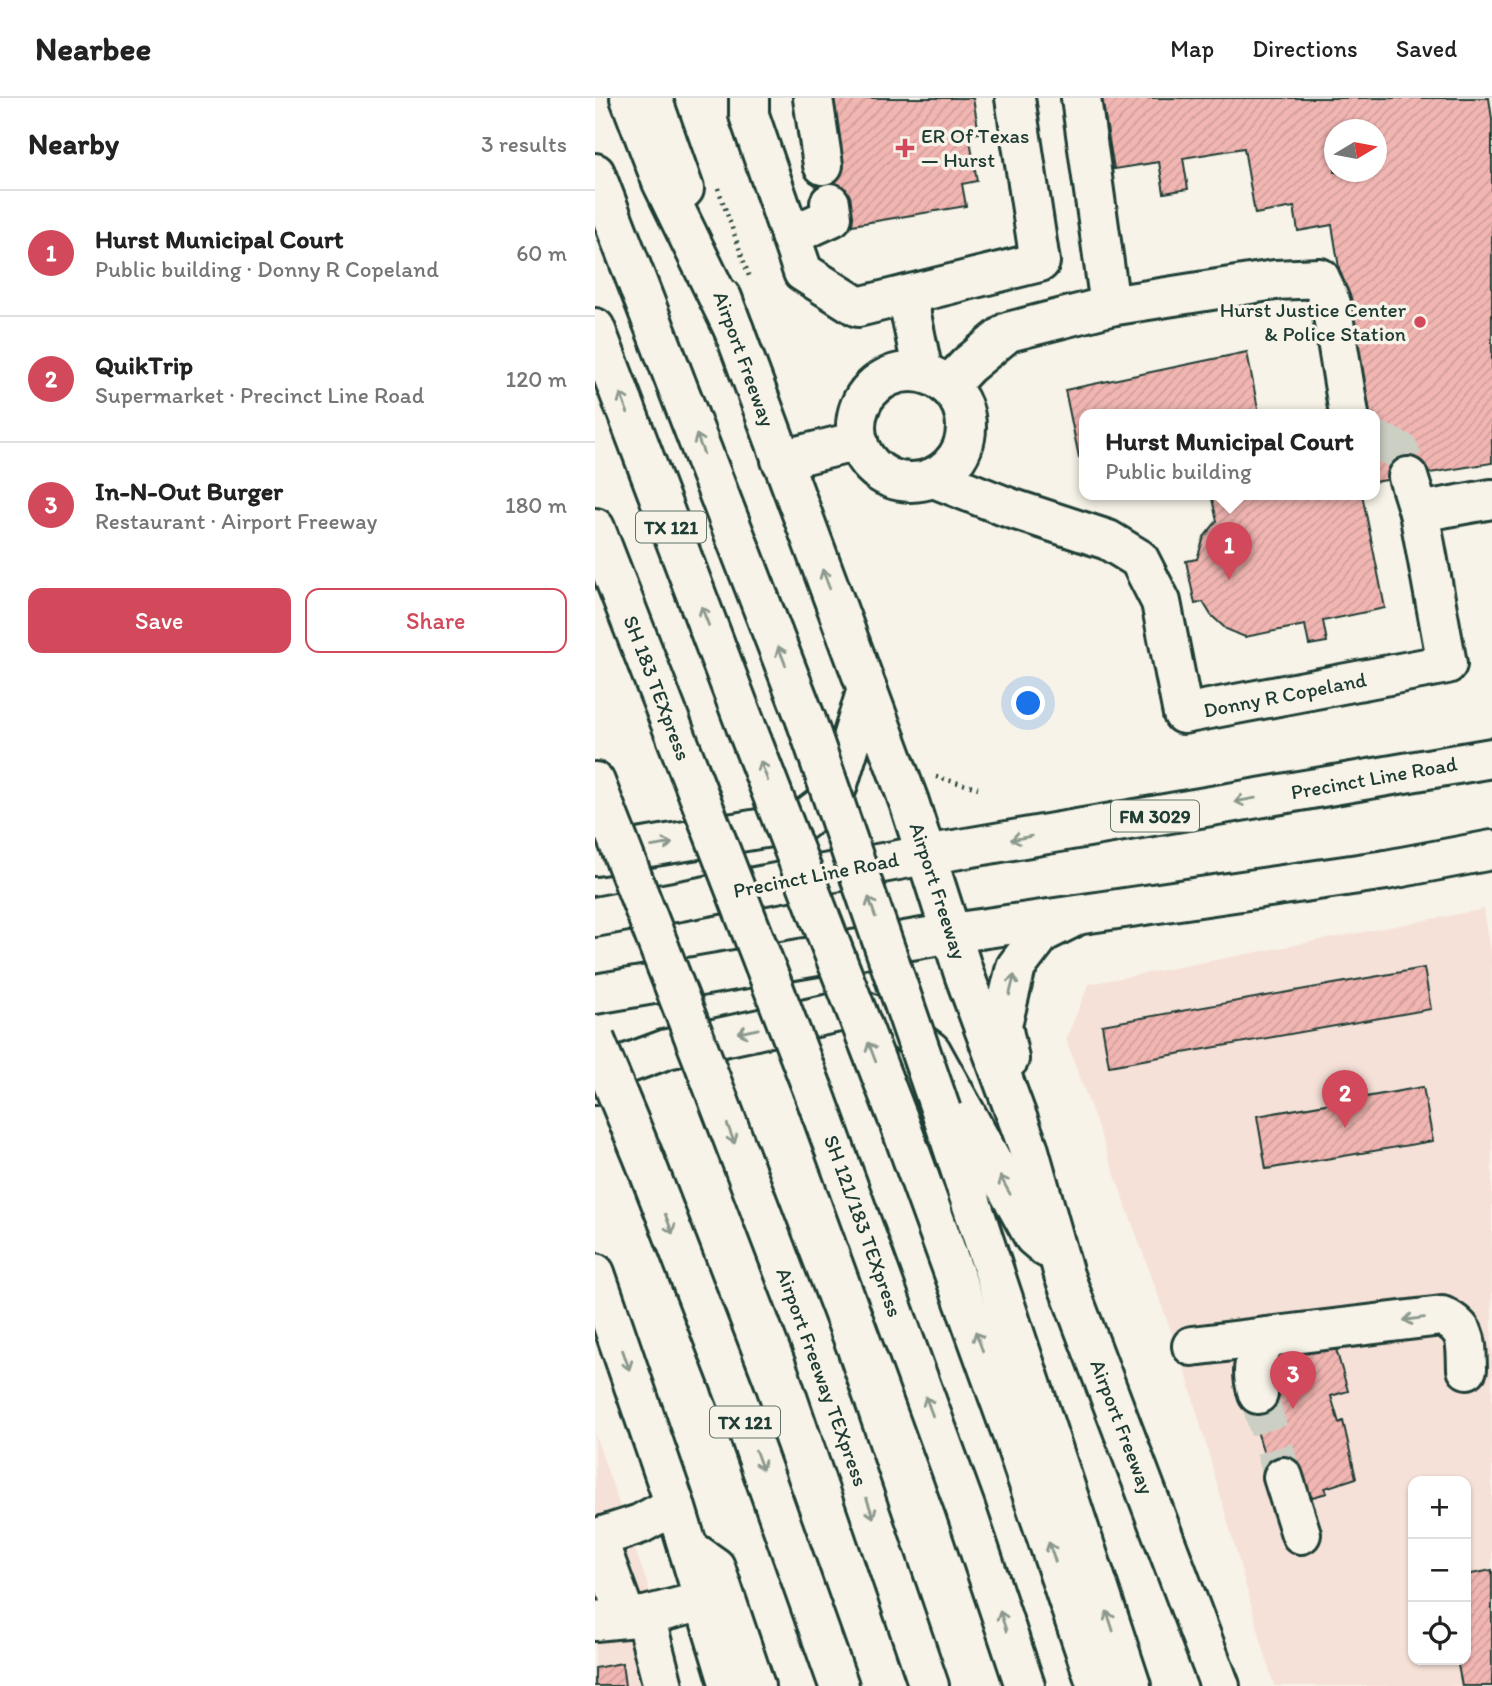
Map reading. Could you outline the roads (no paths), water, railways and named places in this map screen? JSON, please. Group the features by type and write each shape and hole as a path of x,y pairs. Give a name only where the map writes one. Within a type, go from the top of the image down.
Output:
{"main road":[{"name":"Airport Freeway","path":"647,98 662,182 734,330 909,802 925,855 1028,1147 1059,1258 1105,1389 1220,1686"},
{"path":"749,98 749,115 803,272 858,307 1040,262 1015,98"},
{"path":"813,98 823,165"},
{"path":"1081,98 1110,306"},
{"path":"595,173 806,720 941,1111 1131,1686"},
{"path":"790,236 832,217 830,203"},
{"path":"782,460 858,441 858,411 865,397 968,365 1008,332 1110,306 1275,280 1320,278 1331,304 1348,409"},
{"path":"894,298 920,378 960,400 966,417 966,435 955,460 934,478"},
{"name":"TX 121","path":"595,328 897,1116 1010,1428 1097,1686"},
{"name":"Donny R Copeland","path":"858,441 873,465 897,481 916,482 934,478 1007,507 1108,540 1139,559 1161,602 1183,714 1447,664 1414,495 1492,499"},
{"name":"SH 183 TEXpress","path":"595,528 689,770"},
{"path":"595,782 605,845 801,822 834,797 867,689"},
{"name":"Precinct Line Road","path":"595,917 925,855 1492,758"},
{"name":"SH 121/183 TEXpress","path":"689,770 813,1090 965,1507 1024,1686"},
{"name":"Airport Freeway TEXpress","path":"605,845 707,1070 818,1361 929,1686"},
{"path":"595,994 952,933 1386,870 1492,850"},
{"path":"1028,1147 1002,1025 1016,967 1042,933 1079,915"},
{"path":"595,1085 621,1066 667,1049 858,1008 898,1027 931,1051 1034,1237 1059,1258"},
{"name":"TX 121","path":"595,1040 737,1399 839,1686"},
{"path":"598,1289 675,1505 730,1686"},
{"path":"1192,1346 1441,1316 1457,1323 1466,1339 1467,1369"},
{"path":"1258,1394 1252,1375 1255,1354 1268,1337"},
{"path":"1283,1477 1300,1534"},
{"path":"663,1686 622,1618 596,1537 640,1524 675,1505"},
{"path":"688,1548 715,1567 755,1686"},
{"path":"622,1618 703,1601"}],"tunnel":[{"path":"1380,442 1400,451 1408,477"},
{"path":"1258,1394 1283,1477"}],"place":[{"name":"ER Of Texas — Hurst","path":"905,148"},
{"name":"Hurst Justice Center & Police Station","path":"1420,322"},
{"name":"Hurst Municipal Court","path":"1229,580"},
{"name":"QuikTrip","path":"1345,1128"},
{"name":"In-N-Out Burger","path":"1293,1409"}]}
